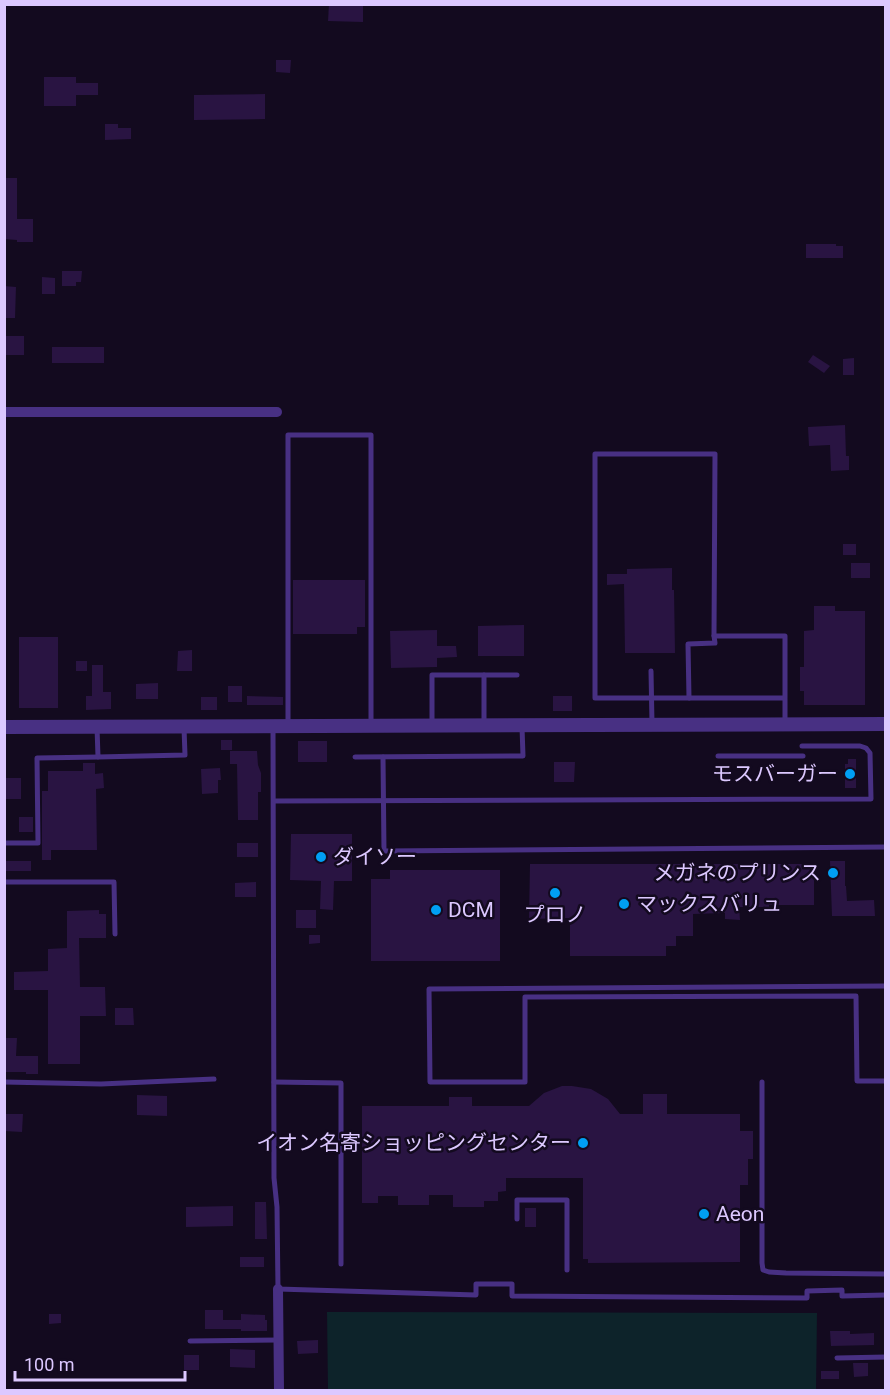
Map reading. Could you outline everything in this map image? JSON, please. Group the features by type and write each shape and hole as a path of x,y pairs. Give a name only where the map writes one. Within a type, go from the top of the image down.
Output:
{"street":[{"path":"4,412 277,412"},
{"path":"4,727 885,724"},
{"path":"278,1289 279,1390"}],"lane":[{"path":"288,726 288,435 371,435 371,726"},
{"path":"689,698 688,644 715,643 715,454 595,454 595,698 652,698 689,698 785,698"},
{"path":"714,636 785,636 785,724"},
{"path":"651,671 652,725"},
{"path":"432,726 432,675 518,675"},
{"path":"483,725 484,675"},
{"path":"356,757 523,756 522,725"},
{"path":"97,727 98,757"},
{"path":"4,843 38,843 37,758 185,755 184,727"},
{"path":"273,727 274,1178 277,1208 278,1289 476,1295 476,1284 512,1284 512,1296 807,1298 807,1291 842,1290 842,1296 885,1295"},
{"path":"274,801 870,799 870,753 867,748 802,746"},
{"path":"718,756 802,756"},
{"path":"383,757 384,851 885,847"},
{"path":"4,882 114,882 115,934"},
{"path":"885,986 429,989 429,1012 430,1082 525,1082 525,997 856,996 857,1081 885,1081"},
{"path":"4,1082 101,1084 214,1078"},
{"path":"274,1082 341,1083 341,1264"},
{"path":"762,1082 763,1270 786,1273 885,1274"},
{"path":"517,1219 517,1200 567,1200 567,1270"},
{"path":"190,1341 279,1340"},
{"path":"837,1358 885,1357"}],"shaded area":[{"path":"327,1312 817,1313 816,1390 328,1390"}],"building":[{"path":"329,4 363,4 363,22 328,21"},
{"path":"276,60 291,60 290,73 276,72"},
{"path":"44,77 76,77 76,83 98,83 98,95 76,95 76,106 44,106"},
{"path":"265,94 265,119 194,120 194,95"},
{"path":"105,124 118,124 118,128 131,128 131,139 105,140"},
{"path":"4,178 17,178 17,219 33,219 33,242 4,239"},
{"path":"806,244 843,246 843,258 806,258"},
{"path":"62,271 82,271 81,282 76,282 76,286 62,286"},
{"path":"42,277 55,278 55,294 42,294"},
{"path":"4,286 16,287 15,318 4,318"},
{"path":"4,336 24,336 24,355 4,355"},
{"path":"52,347 104,347 104,363 52,363"},
{"path":"813,355 830,366 824,373 808,362"},
{"path":"854,358 854,375 843,375 843,359"},
{"path":"845,425 849,470 831,471 830,445 809,446 808,427"},
{"path":"843,544 856,544 856,555 843,555"},
{"path":"851,563 870,563 870,578 851,578"},
{"path":"672,568 675,653 625,653 624,584 607,585 607,574 627,574 627,569"},
{"path":"293,580 365,580 365,627 357,627 357,634 293,634"},
{"path":"814,606 835,606 835,611 865,611 865,705 804,705 804,691 800,691 800,667 804,667 804,631 814,630"},
{"path":"524,625 524,656 478,656 478,626"},
{"path":"437,630 437,646 456,646 457,657 437,658 437,667 391,668 390,631"},
{"path":"19,637 58,637 58,708 19,708"},
{"path":"192,650 192,671 177,671 178,651"},
{"path":"76,661 87,661 87,671 76,671"},
{"path":"92,665 103,665 103,692 111,692 111,709 86,710 86,696 92,696"},
{"path":"158,683 158,699 136,699 136,684"},
{"path":"228,686 242,686 242,702 228,702"},
{"path":"247,696 283,697 283,705 247,705"},
{"path":"553,696 572,696 572,711 553,711"},
{"path":"201,697 217,697 217,710 201,710"},
{"path":"221,740 232,740 232,750 221,750"},
{"path":"298,741 327,741 327,762 298,762"},
{"path":"230,751 257,751 261,773 258,820 238,820 237,764 230,764"},
{"path":"848,759 856,759 856,788 845,788 845,764 848,764"},
{"path":"554,762 575,762 574,782 554,782"},
{"path":"83,763 95,763 95,774 103,773 104,788 96,789 97,850 51,850 51,860 42,860 42,791 48,791 48,771 83,771"},
{"path":"220,768 221,780 218,780 218,793 202,794 201,769"},
{"path":"4,778 21,778 21,799 4,799"},
{"path":"19,817 33,817 33,832 19,832"},
{"name":"ダイソー","path":"291,834 352,834 352,881 334,881 333,910 320,909 321,881 290,880"},
{"path":"237,843 258,843 258,857 237,857"},
{"path":"4,861 31,861 31,871 4,871"},
{"path":"830,861 845,861 847,901 874,900 875,916 832,916"},
{"path":"530,864 814,864 814,905 739,907 740,920 725,919 725,913 693,914 693,936 676,936 676,946 666,946 666,956 570,956 570,918 529,919"},
{"name":"DCM","path":"390,870 500,870 500,961 371,961 371,879 390,879"},
{"path":"256,882 256,897 235,897 235,883"},
{"path":"99,910 99,914 106,914 106,938 79,938 80,987 105,987 106,1016 80,1016 80,1064 48,1064 48,990 14,990 14,972 48,971 48,949 67,948 67,911"},
{"path":"296,910 316,910 316,928 296,928"},
{"path":"309,935 320,935 320,943 309,944"},
{"path":"115,1008 133,1008 134,1025 115,1025"},
{"path":"6,1038 17,1038 16,1056 38,1056 38,1074 4,1072"},
{"path":"562,1086 591,1089 608,1099 620,1114 643,1114 643,1094 667,1094 667,1114 740,1114 740,1131 753,1131 753,1159 748,1159 748,1185 740,1185 740,1262 588,1263 588,1259 583,1259 583,1178 506,1178 506,1191 498,1192 498,1201 484,1201 484,1207 453,1207 453,1195 429,1195 429,1205 398,1205 398,1196 378,1196 378,1203 362,1203 362,1106 449,1106 449,1097 472,1097 472,1106 529,1106 544,1093"},
{"path":"137,1095 167,1096 167,1116 137,1115"},
{"path":"4,1114 23,1114 22,1132 4,1131"},
{"path":"255,1202 266,1202 267,1239 255,1239"},
{"path":"233,1206 233,1226 186,1227 186,1207"},
{"path":"525,1208 536,1208 536,1227 525,1227"},
{"path":"240,1257 264,1257 264,1267 240,1267"},
{"path":"205,1310 223,1310 223,1320 241,1320 241,1314 265,1315 267,1331 205,1329"},
{"path":"49,1314 61,1314 61,1323 49,1324"},
{"path":"830,1331 850,1331 850,1334 874,1333 874,1345 831,1346"},
{"path":"318,1340 318,1353 298,1354 297,1341"},
{"path":"230,1349 255,1350 255,1368 230,1367"},
{"path":"184,1355 199,1355 199,1370 184,1370"},
{"path":"853,1363 868,1363 868,1376 854,1377"},
{"path":"821,1371 839,1371 839,1379 821,1379"}],"place":[{"name":"モスバーガー","path":"850,774"},
{"name":"ダイソー","path":"321,857"},
{"name":"メガネのプリンス","path":"833,873"},
{"name":"プロノ","path":"555,893"},
{"name":"マックスバリュ","path":"624,904"},
{"name":"DCM","path":"436,910"},
{"name":"イオン名寄ショッピングセンター","path":"583,1143"},
{"name":"Aeon","path":"704,1214"}]}
